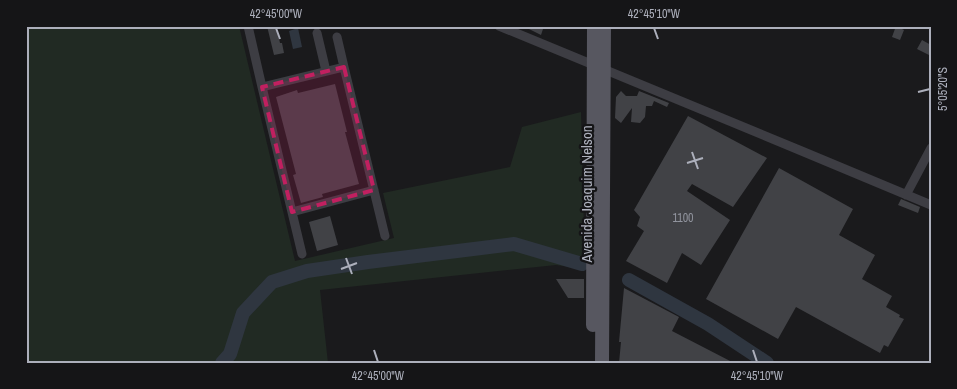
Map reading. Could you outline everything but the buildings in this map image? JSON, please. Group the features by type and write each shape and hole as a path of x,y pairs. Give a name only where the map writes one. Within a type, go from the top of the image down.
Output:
{"main road":[{"name":"Avenida Joaquim Nelson","path":"594,26 599,68"},
{"name":"Avenida Joaquim Nelson","path":"602,363 597,309 599,68 604,26"},
{"name":"Avenida Joaquim Nelson","path":"593,363 598,333"}],"street":[{"path":"248,26 302,254"},
{"path":"499,26 931,205"},
{"path":"317,33 326,71"},
{"path":"337,37 386,236"},
{"path":"262,87 344,67"},
{"path":"906,195 931,148"},
{"path":"292,212 374,190"}],"highlighted area":[{"path":"344,67 374,190 292,212 262,87"}],"shaded area":[{"path":"26,26 239,26 295,261 394,238 383,193 510,167 522,127 581,112 585,269 556,265 320,290 328,363 26,363"},
{"path":"298,28 302,47 293,49 289,31"}],"waterway":[{"path":"222,363 230,354 243,313 272,282 307,271 514,244 582,264"},
{"path":"629,280 708,324 767,363"}]}
